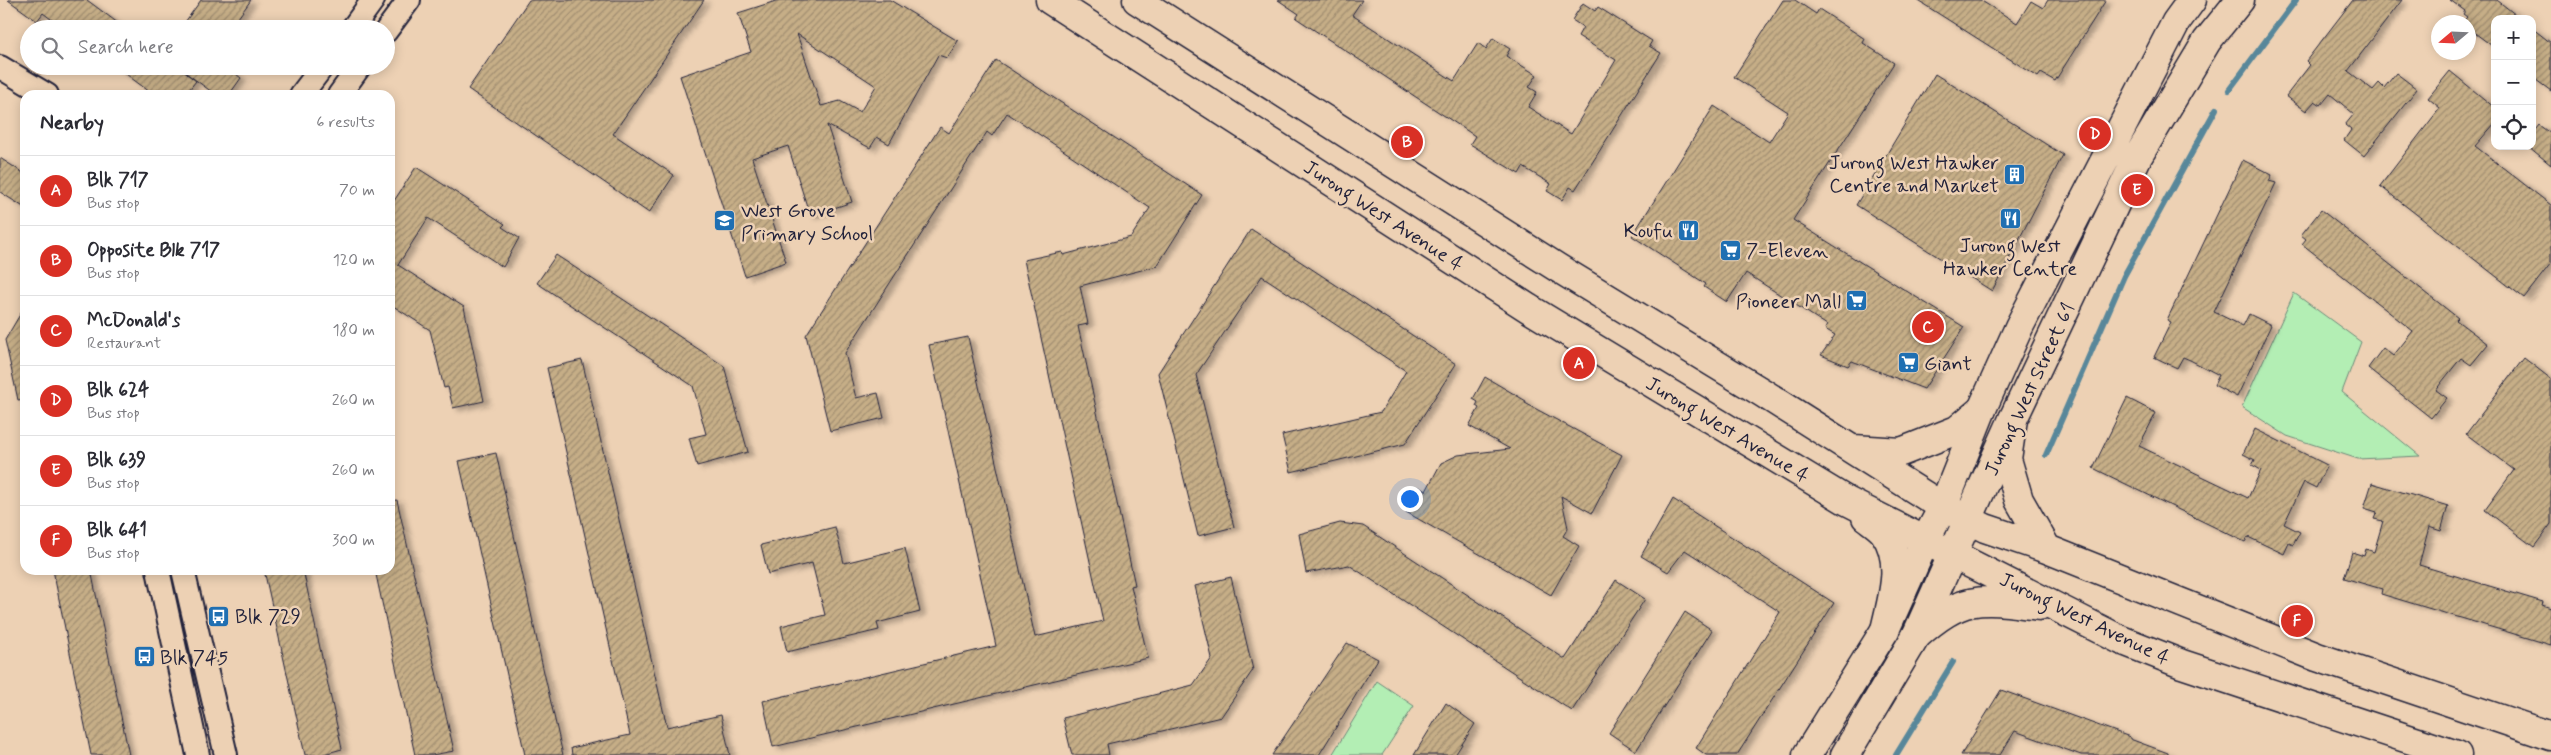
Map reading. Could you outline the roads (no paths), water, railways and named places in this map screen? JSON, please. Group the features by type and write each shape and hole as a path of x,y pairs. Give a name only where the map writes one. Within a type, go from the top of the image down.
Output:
{"main road":[{"name":"Jurong West Avenue 4","path":"1050,0 1528,308 1847,501 2055,608 2122,640 2182,664 2457,755"},
{"name":"Jurong West Avenue 4","path":"1137,0 1558,268 1943,507 1985,528 2047,549 2317,657 2551,736"},
{"name":"Jurong West Street 61","path":"1885,630 1925,541 1943,507 1982,409 2023,318 2176,22 2192,0"},
{"name":"Jurong West Street 61","path":"1916,636 2013,419 2137,158 2207,41 2240,0"},
{"path":"1852,449 1902,452 1957,430 1982,409"},
{"path":"2013,419 2007,460 2019,500 2047,549"},
{"path":"1807,755 1885,630 1896,574 1894,553 1883,531 1847,501"},
{"path":"1845,755 1916,636 1935,619 1957,606 1986,599 2055,608"}],"street":[{"path":"359,20 374,0"},
{"path":"394,20 409,0"},
{"path":"0,67 39,90"},
{"path":"305,90 316,75"},
{"path":"342,90 353,75"},
{"path":"159,575 198,755"},
{"path":"184,575 226,755"}],"waterway":[{"path":"2229,90 2296,0"},
{"path":"2046,455 2124,276 2216,109"},
{"path":"1896,755 1953,662"}],"place":[{"name":"Blk 624","path":"2095,134"},
{"name":"Opposite Blk 717","path":"1407,142"},
{"name":"Jurong West Hawker Centre and Market","path":"2015,174"},
{"name":"Blk 639","path":"2137,190"},
{"name":"Jurong West Hawker Centre","path":"2010,219"},
{"name":"West Grove Primary School","path":"725,221"},
{"name":"Koufu","path":"1689,230"},
{"name":"7-Eleven","path":"1730,250"},
{"name":"Pioneer Mall","path":"1857,301"},
{"name":"McDonald's","path":"1928,327"},
{"name":"Blk 717","path":"1579,363"},
{"name":"Giant","path":"1908,363"},
{"name":"Blk 729","path":"219,616"},
{"name":"Blk 641","path":"2297,621"},
{"name":"Blk 745","path":"144,657"}]}
